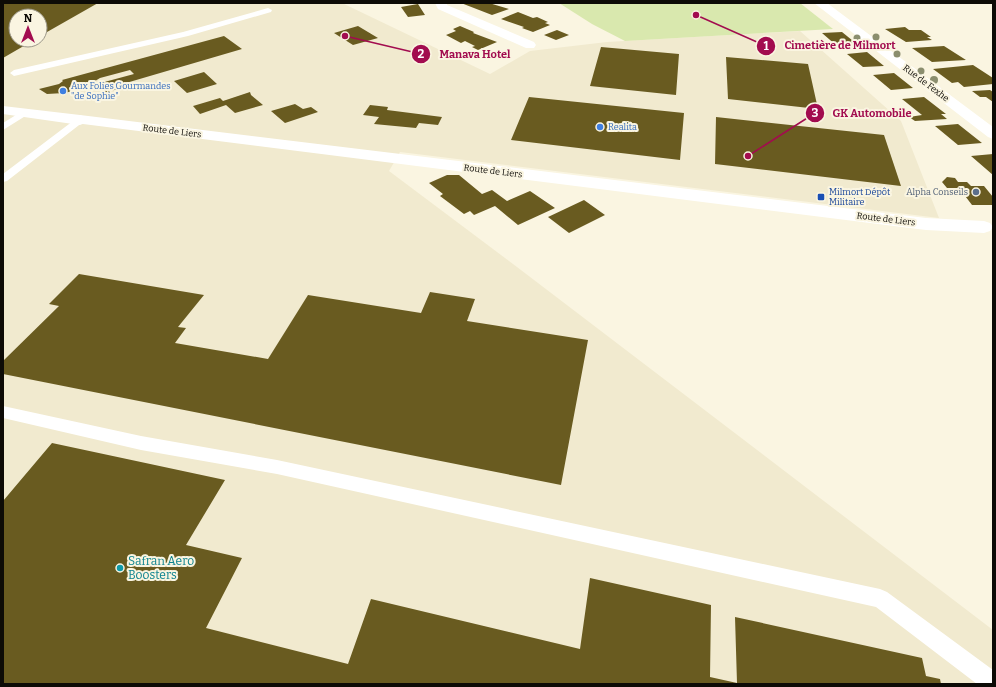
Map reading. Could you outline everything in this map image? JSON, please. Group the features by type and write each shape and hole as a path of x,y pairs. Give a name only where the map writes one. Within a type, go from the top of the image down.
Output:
{"street":[{"path":"441,3 442,8 461,17 530,45"},
{"name":"Rue de Fexhe","path":"820,3 993,134"},
{"name":"Route de Liers","path":"3,110 926,224 990,227"}],"lane":[{"path":"14,73 180,35 268,10"},
{"path":"3,127 24,113"},
{"path":"3,179 80,120"},
{"path":"3,412 141,443 293,470 880,599 993,683"}],"shaded area":[{"path":"3,3 342,3 490,74 530,51 607,42 800,31 901,121 939,218 400,152 389,171 993,630 993,684 3,684"}],"green space":[{"path":"559,3 800,3 833,29 625,41 592,24"}],"building":[{"path":"3,3 98,3 48,31 48,8 8,8 8,48 20,48 3,58"},
{"path":"461,3 489,3 509,9 492,15"},
{"path":"418,4 425,15 408,17 401,7"},
{"path":"518,12 533,18 537,17 548,22 545,23 550,25 533,32 522,28 524,27 501,19"},
{"path":"358,26 378,38 353,45 334,33"},
{"path":"460,26 474,32 473,33 497,42 478,50 472,47 475,46 465,41 461,43 446,35 456,31 453,29"},
{"path":"905,27 909,30 921,30 931,37 927,37 932,40 906,42 885,29"},
{"path":"557,30 569,35 556,40 544,35"},
{"path":"842,32 858,45 837,46 822,33"},
{"path":"224,36 242,49 126,83 128,86 104,93 97,84 134,74 130,70 100,78 82,89 64,93 47,94 39,89 59,84 63,81 62,80"},
{"path":"944,46 966,60 932,62 912,48"},
{"path":"601,47 679,54 676,95 590,86"},
{"path":"867,52 884,66 863,67 847,54"},
{"path":"726,57 808,64 818,109 728,99"},
{"path":"973,65 993,78 993,84 964,87 958,82 952,83 933,69"},
{"path":"204,72 217,84 187,93 174,81"},
{"path":"894,73 913,88 891,90 873,75"},
{"path":"990,90 993,92 993,102 986,97 980,97 972,91"},
{"path":"250,92 251,95 263,105 235,113 226,105 200,114 193,106 220,98 223,101"},
{"name":"Realita","path":"529,97 684,113 680,160 511,140"},
{"path":"924,97 946,114 941,114 947,119 915,121 909,117 922,115 902,99"},
{"path":"295,104 303,109 311,107 318,112 285,123 271,111"},
{"path":"370,105 388,107 387,110 442,117 438,125 419,123 416,128 374,124 379,117 363,115"},
{"path":"716,117 884,135 901,186 715,164"},
{"path":"958,124 982,143 958,145 935,126"},
{"path":"993,154 993,175 971,156"},
{"path":"447,175 459,175 482,194 492,190 507,201 530,191 555,208 518,225 495,206 474,215 470,211 464,214 440,196 443,194 429,183"},
{"name":"Alpha Conseils","path":"947,177 955,178 958,182 967,182 971,186 984,186 993,197 993,205 972,205 959,188 947,188 942,182"},
{"path":"584,200 605,215 569,233 548,217"},
{"path":"79,274 204,295 178,327 186,328 175,343 268,359 308,295 421,313 430,292 475,299 467,321 588,340 561,485 3,374 3,361 59,306 49,304"},
{"name":"Safran Aero Boosters","path":"52,443 225,480 186,545 242,558 206,628 348,664 371,599 580,649 590,578 711,605 710,677 737,683 735,617 922,658 926,676 940,679 941,684 3,684 3,501"}],"place":[{"name":"Cimetière de Milmort","path":"696,15"},
{"name":"Manava Hotel","path":"345,36"},
{"name":"Aux Folies Gourmandes \"de Sophie\"","path":"63,91"},
{"name":"Realita","path":"600,127"},
{"name":"GK Automobile","path":"748,156"},
{"name":"Alpha Conseils","path":"976,192"},
{"name":"Milmort Dépôt Militaire","path":"821,197"},
{"name":"Safran Aero Boosters","path":"120,568"}]}
